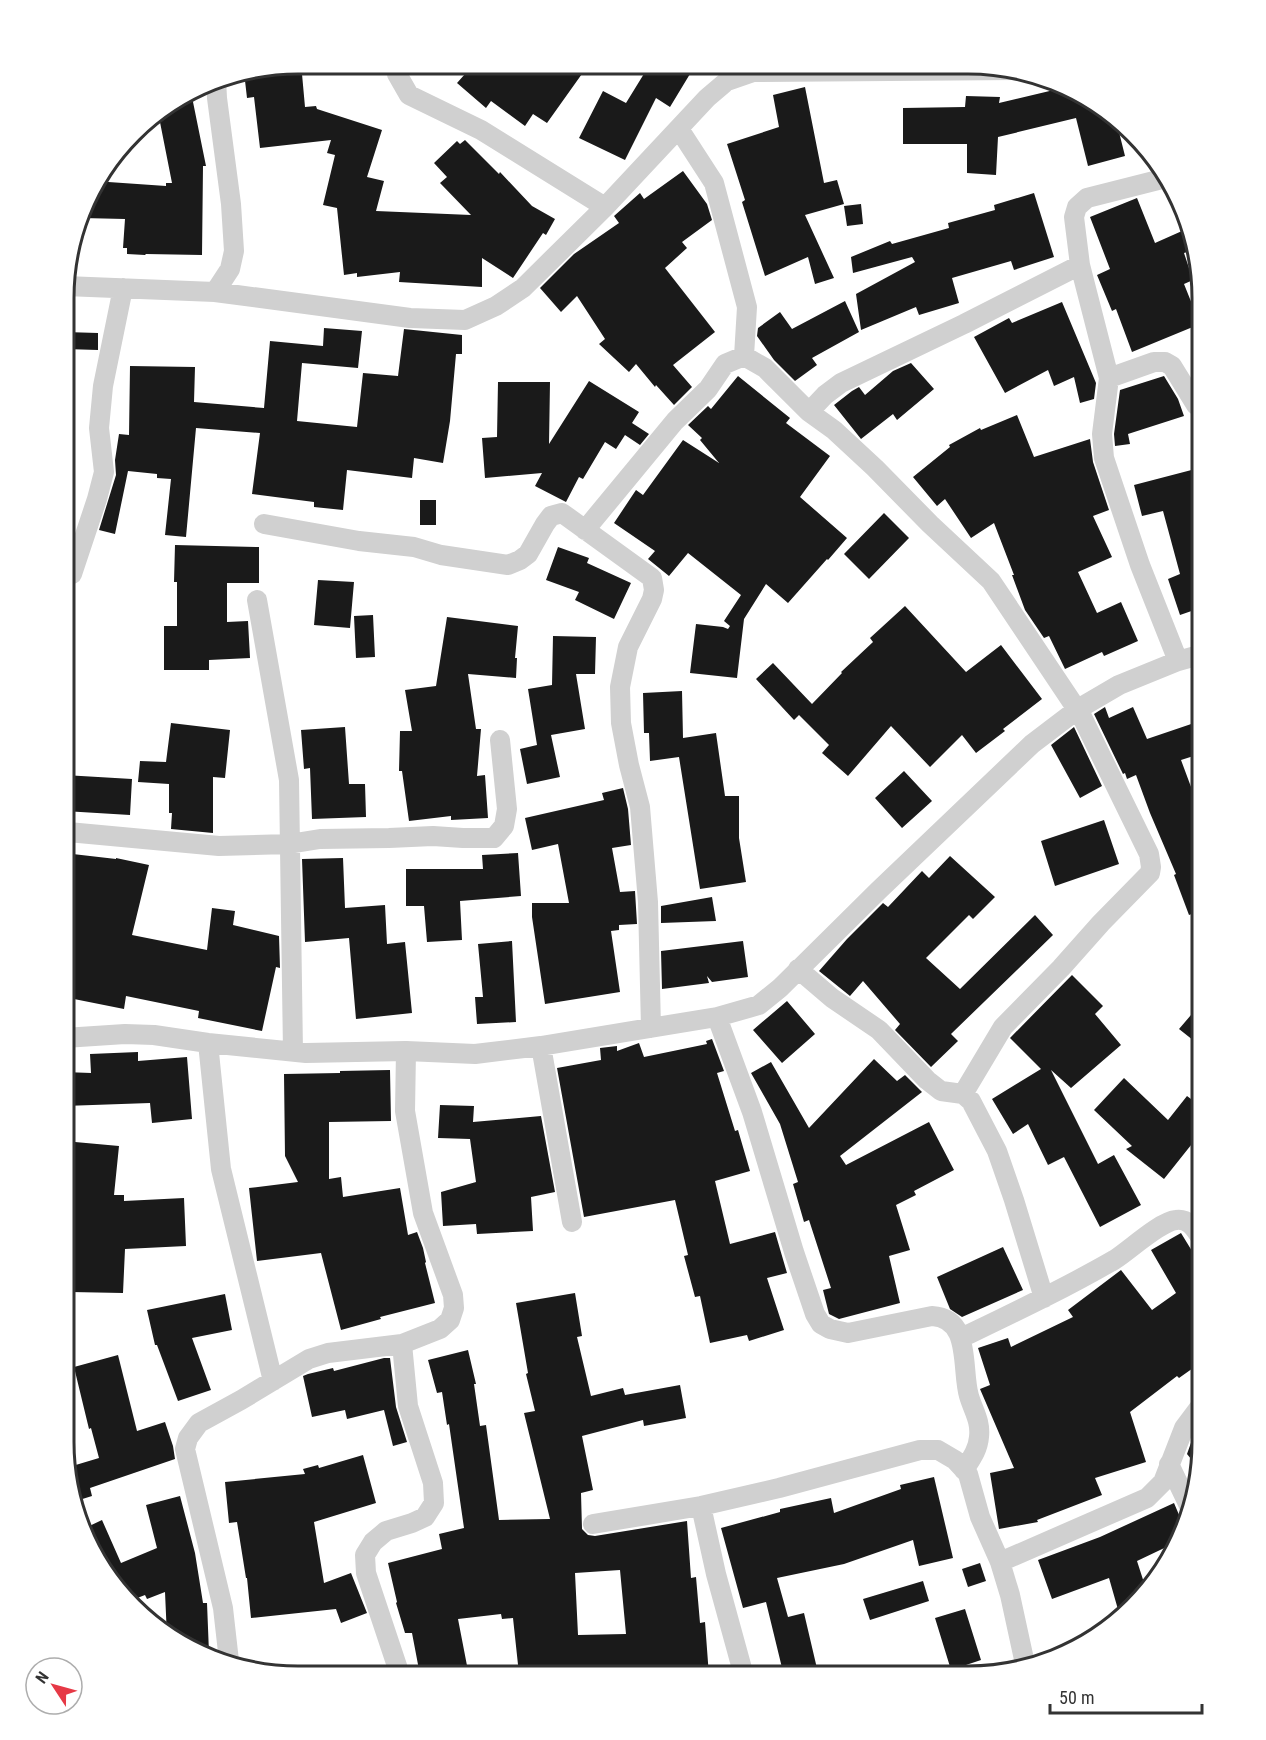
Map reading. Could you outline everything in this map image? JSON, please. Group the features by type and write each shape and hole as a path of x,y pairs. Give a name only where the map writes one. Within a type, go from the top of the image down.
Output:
{"street":[{"path":"397,74 409,95 481,130 605,207"},
{"path":"74,286 215,292 410,318 465,320 496,306 523,288 605,207 727,74"},
{"path":"215,89 231,204 234,251 230,269 215,292"},
{"path":"679,129 714,183 747,307 744,356"},
{"path":"1159,180 1087,198 1077,207 1074,217 1080,265 1109,378 1102,434 1104,458 1140,565 1178,660"},
{"path":"809,412 825,395 841,383 1080,265"},
{"path":"74,568 104,472 99,428 103,386 123,288"},
{"path":"744,356 765,368 809,412 834,430 991,581 1078,709 1149,854 1151,867 1143,881 1003,1027 963,1094"},
{"path":"585,531 675,421 708,389 725,364 744,356"},
{"path":"1109,378 1154,362 1165,362 1172,366 1192,398"},
{"path":"264,524 359,541 414,547 441,555 508,565 528,554 545,524 556,514 561,513 652,578 654,590 652,599 628,647 620,687 621,723 640,807 648,902 651,1028"},
{"path":"257,600 289,780 293,1052"},
{"path":"74,1037 144,1035 293,1052 406,1051 475,1054 541,1046 717,1017 759,1005 780,988 1032,744 1078,709 1119,685 1178,660 1192,657"},
{"path":"74,833 219,846 289,844 320,839 433,836 494,838 504,826 507,809 500,740"},
{"path":"798,969 832,998 879,1030 927,1080 941,1091 963,1094 971,1101 997,1151 1044,1298"},
{"path":"717,1017 752,1112 794,1252 815,1314 821,1324 830,1329 848,1333 932,1316 944,1317 953,1324 961,1338 969,1397 978,1419 980,1436 975,1455 964,1470"},
{"path":"208,1043 221,1168 273,1381"},
{"path":"541,1046 572,1222"},
{"path":"228,1656 223,1608 185,1449 188,1438 199,1423 309,1359 328,1353 402,1344 440,1329 450,1320 454,1308 453,1295 423,1213 405,1111 406,1051"},
{"path":"961,1338 1044,1298 1115,1259 1165,1224 1176,1220 1192,1225"},
{"path":"397,1666 366,1573 365,1555 373,1542 386,1531 425,1517 434,1503 433,1483 408,1406 402,1344"},
{"path":"1000,1562 1147,1498 1163,1482 1184,1428 1192,1418"},
{"path":"593,1524 701,1506 779,1488 920,1450 938,1450 955,1460 968,1474 980,1517 1000,1562 1010,1595 1024,1660"},
{"path":"1169,1464 1186,1498"},
{"path":"701,1506 716,1574 741,1666"}],"building":[{"path":"302,74 305,107 316,106 317,109 382,130 367,177 384,181 376,211 471,215 440,183 447,177 434,163 457,141 460,144 465,140 532,206 555,219 546,235 543,233 513,278 482,258 482,287 399,282 400,272 357,277 357,273 344,275 337,208 323,205 335,155 327,153 331,140 260,148 254,97 247,98 245,80 268,75"},
{"path":"465,74 582,74 547,123 533,114 525,126 491,101 486,108 457,83"},
{"path":"644,74 690,74 670,107 656,98 625,160 579,138 603,91 626,103"},
{"path":"805,87 824,183 837,180 844,204 805,215 834,278 815,284 808,257 765,276 742,202 745,200 727,144 779,127 773,95"},
{"path":"1052,90 1081,103 1116,129 1119,132 1125,156 1088,166 1076,118 998,137 996,175 967,173 967,144 903,144 903,108 965,107 966,96 1000,97 999,103"},
{"path":"193,100 206,166 203,166 202,255 127,254 127,248 123,248 125,219 88,218 105,182 166,186 166,183 172,183 160,121"},
{"path":"683,171 707,204 712,220 682,242 687,248 665,268 715,332 673,365 692,387 674,405 636,364 629,372 599,344 605,339 577,296 561,312 540,288 574,254 619,223 614,216 640,193 644,199"},
{"path":"1034,193 1054,257 1014,270 1011,261 952,278 959,303 919,315 916,307 861,330 856,294 915,262 912,257 853,273 851,257 890,241 892,244 949,228 948,223 995,210 994,205"},
{"path":"1137,198 1155,243 1182,231 1188,252 1184,253 1192,276 1192,281 1184,284 1192,304 1192,327 1132,352 1116,309 1112,311 1097,275 1110,269 1090,217"},
{"path":"861,204 863,224 847,226 844,206"},
{"path":"845,301 859,332 812,358 817,365 795,381 774,360 757,336 758,328 780,312 792,329"},
{"path":"1062,302 1096,383 1094,399 1080,403 1074,377 1054,386 1048,370 1005,393 974,337 1009,318 1012,323"},
{"path":"324,328 362,331 358,368 302,363 297,421 357,427 363,373 398,376 404,329 462,335 462,354 456,354 450,421 443,463 414,458 412,478 347,470 343,510 314,507 314,502 252,494 260,433 196,428 186,537 165,535 171,479 157,478 157,474 128,471 115,534 99,530 116,475 115,460 119,434 129,435 130,366 195,367 194,402 264,408 270,341 323,346"},
{"path":"74,332 98,333 98,350 74,349"},
{"path":"911,363 934,389 897,420 893,414 861,439 834,405 859,387 865,395 893,371"},
{"path":"738,376 790,418 786,423 830,456 800,497 847,538 788,603 766,584 744,619 737,678 690,673 696,624 728,629 730,626 724,621 741,595 688,553 669,576 648,559 655,551 614,523 636,490 643,495 683,440 719,463 700,440 702,438 688,425 708,406 711,409"},
{"path":"1164,376 1178,399 1184,416 1128,434 1130,444 1115,446 1114,434 1120,390"},
{"path":"589,381 639,412 632,423 649,434 640,445 625,435 616,449 605,442 583,479 579,477 566,502 535,486 542,473 485,478 482,438 497,437 498,382 550,382 549,444"},
{"path":"1017,415 1034,457 1090,439 1093,462 1109,510 1093,516 1112,557 1078,572 1097,613 1121,602 1138,641 1104,656 1102,652 1065,669 1049,636 1044,638 1025,610 994,523 971,538 945,499 937,506 913,477 950,447 949,445 980,428 981,430"},
{"path":"1192,470 1192,611 1180,615 1168,579 1180,574 1163,511 1142,516 1134,485"},
{"path":"420,500 436,500 436,525 420,525"},
{"path":"884,513 909,538 869,579 844,554"},
{"path":"175,545 259,547 259,583 227,583 227,622 248,621 250,658 209,660 209,670 164,670 164,626 177,626 177,582 174,582"},
{"path":"558,547 589,558 587,563 631,583 614,619 575,600 579,592 546,580"},
{"path":"318,580 354,582 350,628 314,625"},
{"path":"905,606 966,672 1001,645 1042,699 976,753 962,735 930,767 891,726 848,776 822,753 829,745 799,715 794,720 756,679 773,663 812,704 873,642 870,638"},
{"path":"373,615 375,657 356,658 354,616"},
{"path":"447,617 518,626 516,678 468,674 476,729 481,729 477,776 485,775 488,818 451,820 451,816 409,821 402,771 399,771 400,731 412,731 405,690 436,686"},
{"path":"553,636 596,637 595,674 576,674 585,729 551,735 560,777 527,784 520,749 537,745 528,689 552,685"},
{"path":"682,691 683,738 716,733 725,796 739,796 739,838 746,882 700,889 679,757 650,761 649,733 644,733 643,693"},
{"path":"1105,707 1109,718 1133,707 1147,739 1192,724 1192,756 1181,760 1192,790 1192,914 1189,915 1174,875 1176,874 1136,775 1127,779 1125,773 1123,774 1094,714"},
{"path":"171,723 230,730 225,778 213,777 213,833 171,829 169,784 138,782 140,761 166,762"},
{"path":"345,727 349,784 365,784 366,817 312,819 310,768 304,769 301,730"},
{"path":"1074,727 1102,786 1080,798 1051,745"},
{"path":"904,771 932,801 902,828 875,798"},
{"path":"74,776 132,779 130,815 74,812"},
{"path":"623,788 628,809 631,845 612,848 620,892 635,891 637,924 619,925 619,930 611,931 620,992 545,1004 532,903 569,903 558,844 532,850 525,818 604,800 602,793"},
{"path":"1104,820 1119,864 1055,886 1041,841"},
{"path":"518,853 521,896 460,901 462,940 427,942 424,906 406,906 406,869 483,869 482,855"},
{"path":"74,854 116,858 149,865 132,935 207,950 212,908 235,911 233,925 279,936 280,968 276,967 262,1031 198,1018 199,1011 126,996 124,1009 74,999"},
{"path":"950,856 995,897 973,919 969,915 926,958 960,989 1035,915 1053,935 951,1034 958,1041 931,1067 895,1030 900,1024 863,981 850,996 819,971 883,903 888,907 922,871 929,878"},
{"path":"343,858 345,908 385,905 387,944 405,942 412,1013 356,1019 349,938 305,942 302,859"},
{"path":"712,897 716,921 661,923 661,906"},
{"path":"512,941 516,1022 477,1024 475,997 483,997 478,944"},
{"path":"743,941 748,977 712,982 707,976 709,983 662,989 661,951"},
{"path":"1072,975 1103,1006 1095,1014 1121,1045 1071,1088 1051,1070 1098,1164 1114,1155 1141,1205 1100,1227 1064,1157 1048,1165 1028,1124 1013,1134 992,1099 1041,1069 1010,1038"},
{"path":"787,1001 815,1034 782,1063 753,1030"},
{"path":"1192,1014 1192,1039 1179,1029"},
{"path":"712,1039 724,1071 717,1073 750,1171 715,1181 730,1244 775,1232 787,1273 767,1278 784,1330 749,1341 747,1335 710,1343 700,1296 695,1297 684,1256 688,1255 675,1200 584,1217 557,1068 601,1060 600,1048 617,1046 617,1051 639,1043 644,1057 707,1044 706,1041"},
{"path":"138,1052 138,1061 187,1057 192,1119 152,1123 150,1103 74,1106 74,1072 91,1073 90,1054"},
{"path":"874,1059 897,1081 905,1075 922,1092 840,1156 846,1165 929,1122 954,1170 914,1191 916,1195 896,1205 910,1250 889,1256 900,1303 839,1319 829,1314 823,1290 831,1288 809,1220 804,1222 793,1184 798,1182 780,1124 751,1073 771,1062 809,1128"},
{"path":"390,1070 391,1121 329,1122 329,1179 341,1177 343,1197 400,1188 408,1235 417,1232 423,1248 435,1303 341,1330 321,1253 257,1261 249,1188 298,1182 285,1156 284,1074"},
{"path":"1124,1078 1168,1120 1187,1096 1192,1100 1192,1144 1164,1179 1126,1149 1132,1146 1094,1110"},
{"path":"440,1105 474,1106 473,1122 541,1116 555,1192 531,1197 533,1231 477,1234 476,1224 443,1226 441,1192 476,1182 470,1139 438,1138"},
{"path":"74,1142 119,1146 114,1195 124,1195 124,1201 184,1198 186,1246 125,1249 123,1293 74,1292"},
{"path":"1181,1233 1192,1251 1192,1369 1179,1378 1177,1376 1130,1412 1146,1462 1095,1478 1102,1495 1037,1520 1038,1522 999,1529 990,1473 1014,1468 980,1389 990,1385 978,1348 1008,1338 1011,1347 1073,1317 1068,1310 1121,1270 1152,1310 1176,1293 1151,1250"},
{"path":"1003,1247 1023,1290 962,1317 950,1309 937,1277"},
{"path":"575,1293 582,1336 577,1337 591,1396 623,1388 625,1395 680,1385 686,1418 644,1426 643,1420 582,1436 593,1490 581,1493 582,1529 588,1535 595,1536 687,1521 691,1578 696,1577 700,1623 705,1622 708,1666 518,1666 513,1618 502,1619 501,1614 458,1619 467,1666 418,1666 412,1633 405,1633 396,1603 388,1563 442,1549 439,1534 464,1528 449,1424 447,1425 442,1392 437,1393 428,1360 468,1350 476,1384 474,1384 480,1426 486,1425 499,1520 550,1519 524,1413 535,1411 526,1374 528,1373 516,1303","holes":["620,1570 626,1634 578,1635 575,1573"]},
{"path":"225,1294 232,1330 192,1338 211,1390 178,1401 157,1345 155,1345 147,1310"},
{"path":"118,1355 137,1431 165,1422 175,1459 90,1488 92,1496 81,1500 75,1465 99,1458 91,1428 89,1429 74,1367"},
{"path":"390,1358 396,1407 407,1442 393,1446 384,1410 347,1419 345,1410 312,1417 303,1376 333,1368 334,1371"},
{"path":"1192,1440 1192,1460 1187,1454"},
{"path":"363,1455 376,1503 314,1522 324,1583 351,1573 367,1613 341,1623 336,1609 251,1618 247,1578 237,1522 229,1523 225,1482 305,1474 303,1469 318,1465 319,1468"},
{"path":"934,1477 953,1558 919,1566 913,1540 844,1564 777,1578 788,1617 804,1613 816,1666 782,1666 766,1602 743,1608 721,1528 780,1512 780,1509 831,1498 834,1513 901,1489 900,1485"},
{"path":"180,1496 195,1553 203,1603 207,1603 209,1648 185,1637 166,1624 165,1592 147,1599 145,1595 137,1598 103,1555 90,1526 102,1520 121,1563 157,1548 146,1505"},
{"path":"1174,1503 1180,1517 1167,1547 1137,1561 1144,1582 1118,1609 1109,1578 1052,1599 1038,1560 1100,1537"},
{"path":"980,1563 986,1581 968,1587 962,1569"},
{"path":"923,1581 929,1601 870,1620 863,1599"},
{"path":"965,1609 981,1660 963,1666 950,1666 935,1618"}]}
